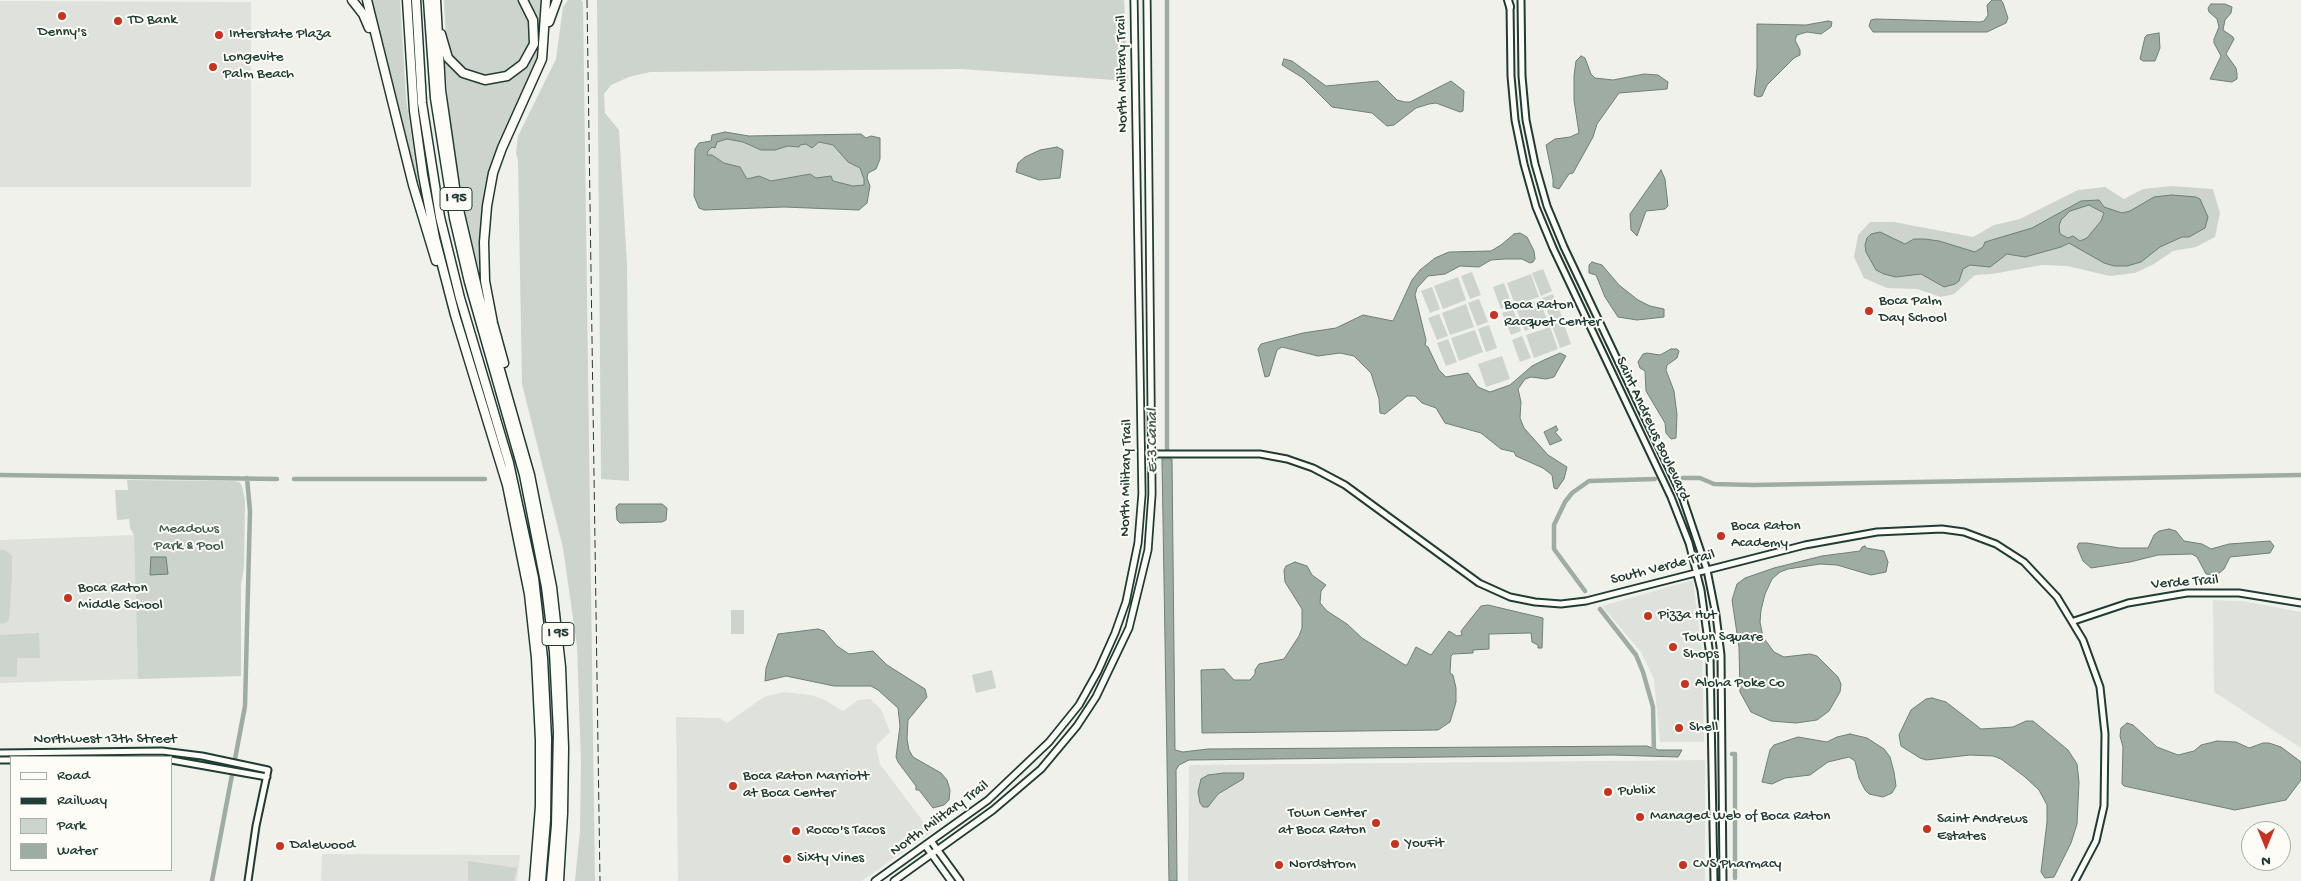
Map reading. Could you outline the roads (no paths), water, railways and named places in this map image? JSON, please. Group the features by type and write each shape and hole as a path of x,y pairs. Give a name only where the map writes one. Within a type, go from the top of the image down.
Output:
{"highway":[{"path":"352,0 367,22 388,84"},
{"path":"367,0 413,185 434,255 451,300"},
{"name":"I 95","path":"407,0 408,46 413,103 423,175 435,238 451,300 503,469 520,541 528,594 537,666 540,740 540,806 534,881"},
{"path":"408,46 414,0"},
{"path":"414,0 423,112 442,225 460,298 511,471 534,578 542,642 547,739 547,803 541,881"},
{"path":"437,0 442,40 448,58 454,66 467,75 489,80 512,74 531,53 535,27 532,16 523,0"},
{"name":"I 95","path":"437,0 438,58 444,122 458,209 475,280 539,515 558,635 562,684 564,764 559,881"},
{"path":"544,41 546,0"},
{"path":"507,392 508,379 487,294 484,249 486,211 497,161 512,123 539,67 550,15 557,0"},
{"path":"428,2 438,58"},
{"path":"428,2 435,98 453,210 469,282 524,475 546,587 554,652 558,732 557,809 552,881"}],"main road":[{"name":"North Military Trail","path":"876,881 988,800 1049,742 1079,705 1116,632 1134,568 1141,520 1141,340 1134,0"},
{"name":"North Military Trail","path":"894,881 993,810 1041,769 1077,726 1106,680 1129,628 1144,572 1150,530 1155,454 1150,352 1147,0"},
{"path":"1141,340 1150,352"},
{"path":"931,841 960,881"},
{"path":"925,845 951,881"}],"street":[{"name":"Saint Andrews Boulevard","path":"1521,0 1522,76 1526,120 1535,164 1547,206 1564,248 1682,496 1707,570 1716,615 1721,670 1723,881"},
{"name":"Saint Andrews Boulevard","path":"1510,2 1511,76 1516,120 1524,164 1536,206 1553,248 1671,496 1697,572 1708,627 1711,670 1714,881"},
{"name":"South Verde Trail","path":"1155,454 1260,454 1287,459 1313,468 1345,485 1479,583 1501,594 1522,600 1549,604 1586,601 1697,572 1853,535 1913,529 1956,531 1991,542 2024,562 2046,584 2074,621 2096,672 2104,718 2104,806 2094,846 2075,881"},
{"name":"Verde Trail","path":"2074,621 2128,603 2187,593 2240,593 2301,603"},
{"path":"1711,670 1721,670"},
{"name":"Northwest 13th Street","path":"0,753 162,751 225,760 268,770 267,777 172,760"},
{"path":"1712,768 1722,768"},
{"path":"248,881 256,826 267,777"}],"water":[{"path":"1992,0 2001,0 2008,18 2006,23 1987,32 1873,32 1869,26 1871,20 1876,19 1980,22 1984,21 1988,15 1987,5"},
{"path":"2211,4 2225,4 2232,7 2231,13 2225,20 2223,30 2234,39 2226,54 2236,68 2237,79 2232,82 2210,79 2221,56 2214,43 2219,27 2217,19 2209,12 2208,8"},
{"path":"1832,22 1831,27 1821,34 1807,32 1797,35 1795,40 1800,50 1800,55 1794,58 1767,85 1762,96 1754,95 1757,68 1757,24 1806,25"},
{"path":"2159,33 2160,48 2155,61 2143,61 2140,59 2145,37"},
{"path":"1581,56 1585,58 1591,74 1595,78 1613,80 1644,74 1658,75 1668,82 1667,89 1619,93 1597,124 1593,137 1573,173 1569,174 1559,189 1553,187 1546,145 1555,139 1570,137 1579,133 1574,100 1574,76 1576,61"},
{"path":"1284,59 1292,61 1326,86 1378,81 1397,100 1405,102 1410,102 1451,81 1464,91 1463,111 1460,112 1436,103 1429,104 1416,108 1394,125 1387,126 1372,113 1332,107 1303,78 1282,65"},
{"path":"725,132 749,136 861,134 866,138 871,136 880,138 880,159 876,169 868,173 867,178 870,186 867,203 859,210 784,207 704,210 699,208 694,196 695,149 699,143 711,141 712,135","holes":["727,139 743,142 761,150 775,150 788,146 799,147 806,144 812,148 819,142 833,145 848,162 860,168 864,185 853,186 833,181 831,176 816,178 810,174 771,181 759,176 747,179 740,167 724,163 712,155 707,155 712,147 715,148 717,142"]},
{"path":"1057,147 1063,150 1060,178 1039,180 1016,172 1018,163 1025,157 1040,150"},
{"path":"1661,170 1665,179 1668,206 1665,209 1646,211 1637,236 1631,230 1630,214"},
{"path":"2172,195 2200,199 2208,217 2205,228 2189,237 2182,237 2160,247 2141,262 2127,266 2114,266 2104,263 2069,243 2025,257 2007,254 1990,267 1970,265 1963,269 1959,281 1944,287 1921,274 1896,277 1884,274 1876,270 1866,252 1867,238 1871,234 1880,232 1905,244 1914,239 1925,239 1939,241 1975,252 1983,247 1985,242 2032,228 2081,201 2099,200 2104,207 2122,213 2130,211 2154,197","holes":["2089,205 2104,213 2101,221 2087,238 2080,241 2073,236 2068,238 2060,234 2059,226 2061,220 2070,211"]},
{"path":"1520,233 1527,237 1534,251 1535,259 1533,262 1530,263 1522,259 1504,259 1491,260 1479,267 1460,266 1445,274 1428,276 1417,288 1415,295 1426,340 1425,345 1428,347 1439,370 1446,377 1468,373 1478,387 1490,392 1510,385 1532,366 1544,360 1560,353 1566,356 1554,377 1546,379 1531,377 1525,379 1518,389 1521,402 1520,418 1524,428 1548,455 1567,467 1564,479 1557,489 1554,488 1552,475 1543,468 1516,456 1514,452 1501,449 1481,433 1445,423 1436,408 1422,403 1415,396 1407,396 1385,414 1380,413 1379,399 1371,373 1354,356 1340,353 1318,356 1282,347 1277,350 1269,376 1265,377 1258,349 1261,344 1303,333 1336,328 1363,315 1393,321 1412,280 1420,270 1435,258 1449,252 1491,251 1514,234"},
{"path":"1592,262 1602,265 1619,285 1638,300 1650,306 1664,309 1664,317 1637,320 1618,317 1605,297 1596,275 1589,273 1589,265"},
{"path":"1671,349 1679,351 1677,358 1667,365 1666,370 1674,391 1677,415 1676,438 1671,439 1666,433 1665,423 1646,391 1645,371 1640,368 1638,362 1643,354 1660,355"},
{"path":"1556,426 1558,430 1555,432 1562,440 1550,445 1544,432"},
{"path":"1162,459 1172,459 1175,750 1183,752 1208,749 1647,746 1658,750 1682,750 1678,757 1613,755 1189,760 1179,765 1176,770 1177,881 1169,881"},
{"path":"619,504 662,504 667,508 666,520 662,522 620,523 617,520 616,507"},
{"path":"2169,529 2176,531 2184,541 2202,544 2211,549 2229,544 2270,541 2274,546 2270,553 2230,557 2224,569 2217,575 2206,574 2197,557 2192,554 2158,555 2130,562 2091,568 2083,561 2077,547 2079,543 2087,543 2120,548 2148,548 2154,535 2159,531"},
{"path":"1865,546 1866,548 1884,551 1888,562 1886,572 1871,575 1837,565 1820,564 1788,569 1780,572 1772,579 1765,594 1761,610 1760,622 1763,637 1774,652 1784,657 1810,654 1817,656 1838,677 1841,684 1840,692 1829,711 1817,720 1796,723 1771,721 1751,712 1740,692 1739,647 1732,600 1737,584 1745,578 1774,568 1822,556 1860,551"},
{"path":"151,557 166,557 168,574 150,575"},
{"path":"1295,562 1307,566 1312,575 1326,585 1321,591 1320,603 1327,611 1347,624 1362,638 1405,665 1407,665 1416,647 1431,655 1449,631 1457,636 1462,635 1461,631 1481,606 1488,605 1543,618 1542,648 1538,648 1538,645 1532,642 1531,633 1489,634 1489,649 1473,650 1473,653 1453,654 1451,656 1450,673 1453,675 1456,688 1456,702 1450,722 1438,730 1202,733 1201,670 1224,669 1234,680 1250,680 1259,664 1284,659 1299,636 1302,628 1302,609 1285,582 1284,570 1286,566"},
{"path":"818,629 824,631 837,646 849,654 873,651 887,665 925,689 927,697 908,720 907,739 909,750 913,757 941,773 947,780 950,790 949,800 944,805 933,808 919,790 916,790 916,786 898,762 896,757 900,726 898,708 878,690 871,686 834,686 786,676 765,681 766,668 778,634"},
{"path":"1932,698 1946,702 1981,729 2013,727 2026,721 2033,721 2068,750 2077,764 2079,782 2077,824 2071,843 2054,877 2045,878 2041,872 2047,822 2047,805 2039,790 2025,777 2001,759 1993,756 1970,755 1926,760 1901,746 1899,735 1911,710 1926,699"},
{"path":"2127,723 2133,725 2157,747 2178,755 2194,751 2201,745 2217,741 2236,742 2249,748 2269,743 2281,747 2301,762 2301,780 2286,800 2235,810 2124,786 2122,784 2123,747 2120,736 2121,728"},
{"path":"1850,734 1867,738 1884,749 1890,757 1896,786 1892,793 1883,797 1869,794 1859,778 1855,761 1849,757 1828,762 1810,775 1785,778 1772,784 1762,782 1770,750 1774,745 1798,737 1827,742"},
{"path":"1244,773 1243,779 1218,794 1208,807 1203,807 1200,803 1198,792 1201,779 1208,775"}],"waterway":[{"name":"E-3 Canal","path":"1167,0 1167,464"},
{"path":"0,475 277,479"},
{"path":"1682,478 1700,478 1714,484 1753,485 2301,475"},
{"path":"212,881 245,706 250,511 247,478"},
{"path":"294,479 485,479"},
{"path":"1585,591 1554,549 1554,525 1565,502 1572,493 1589,481 1655,479"},
{"path":"1600,609 1636,655 1643,672 1653,707 1654,753"},
{"path":"1732,754 1735,754 1735,878"}],"railway":[{"path":"587,0 600,881"}],"place":[{"name":"Denny's","path":"62,16"},
{"name":"TD Bank","path":"118,21"},
{"name":"Interstate Plaza","path":"219,35"},
{"name":"Longevite Palm Beach","path":"213,67"},
{"name":"Boca Palm Day School","path":"1869,311"},
{"name":"Boca Raton Racquet Center","path":"1494,315"},
{"name":"Boca Raton Academy","path":"1721,536"},
{"name":"Boca Raton Middle School","path":"68,598"},
{"name":"Pizza Hut","path":"1648,616"},
{"name":"Town Square Shops","path":"1673,647"},
{"name":"Aloha Poke Co","path":"1685,684"},
{"name":"Shell","path":"1679,728"},
{"name":"Boca Raton Marriott at Boca Center","path":"733,786"},
{"name":"Publix","path":"1608,792"},
{"name":"Managed Web of Boca Raton","path":"1640,817"},
{"name":"Town Center at Boca Raton","path":"1376,823"},
{"name":"Saint Andrews Estates","path":"1927,829"},
{"name":"Rocco's Tacos","path":"796,831"},
{"name":"YouFit","path":"1395,844"},
{"name":"Dalewood","path":"280,846"},
{"name":"Sixty Vines","path":"787,859"},
{"name":"Nordstrom","path":"1279,865"},
{"name":"CVS Pharmacy","path":"1683,865"}],"park label":[{"name":"Meadows Park & Pool","path":"189,538"}]}
